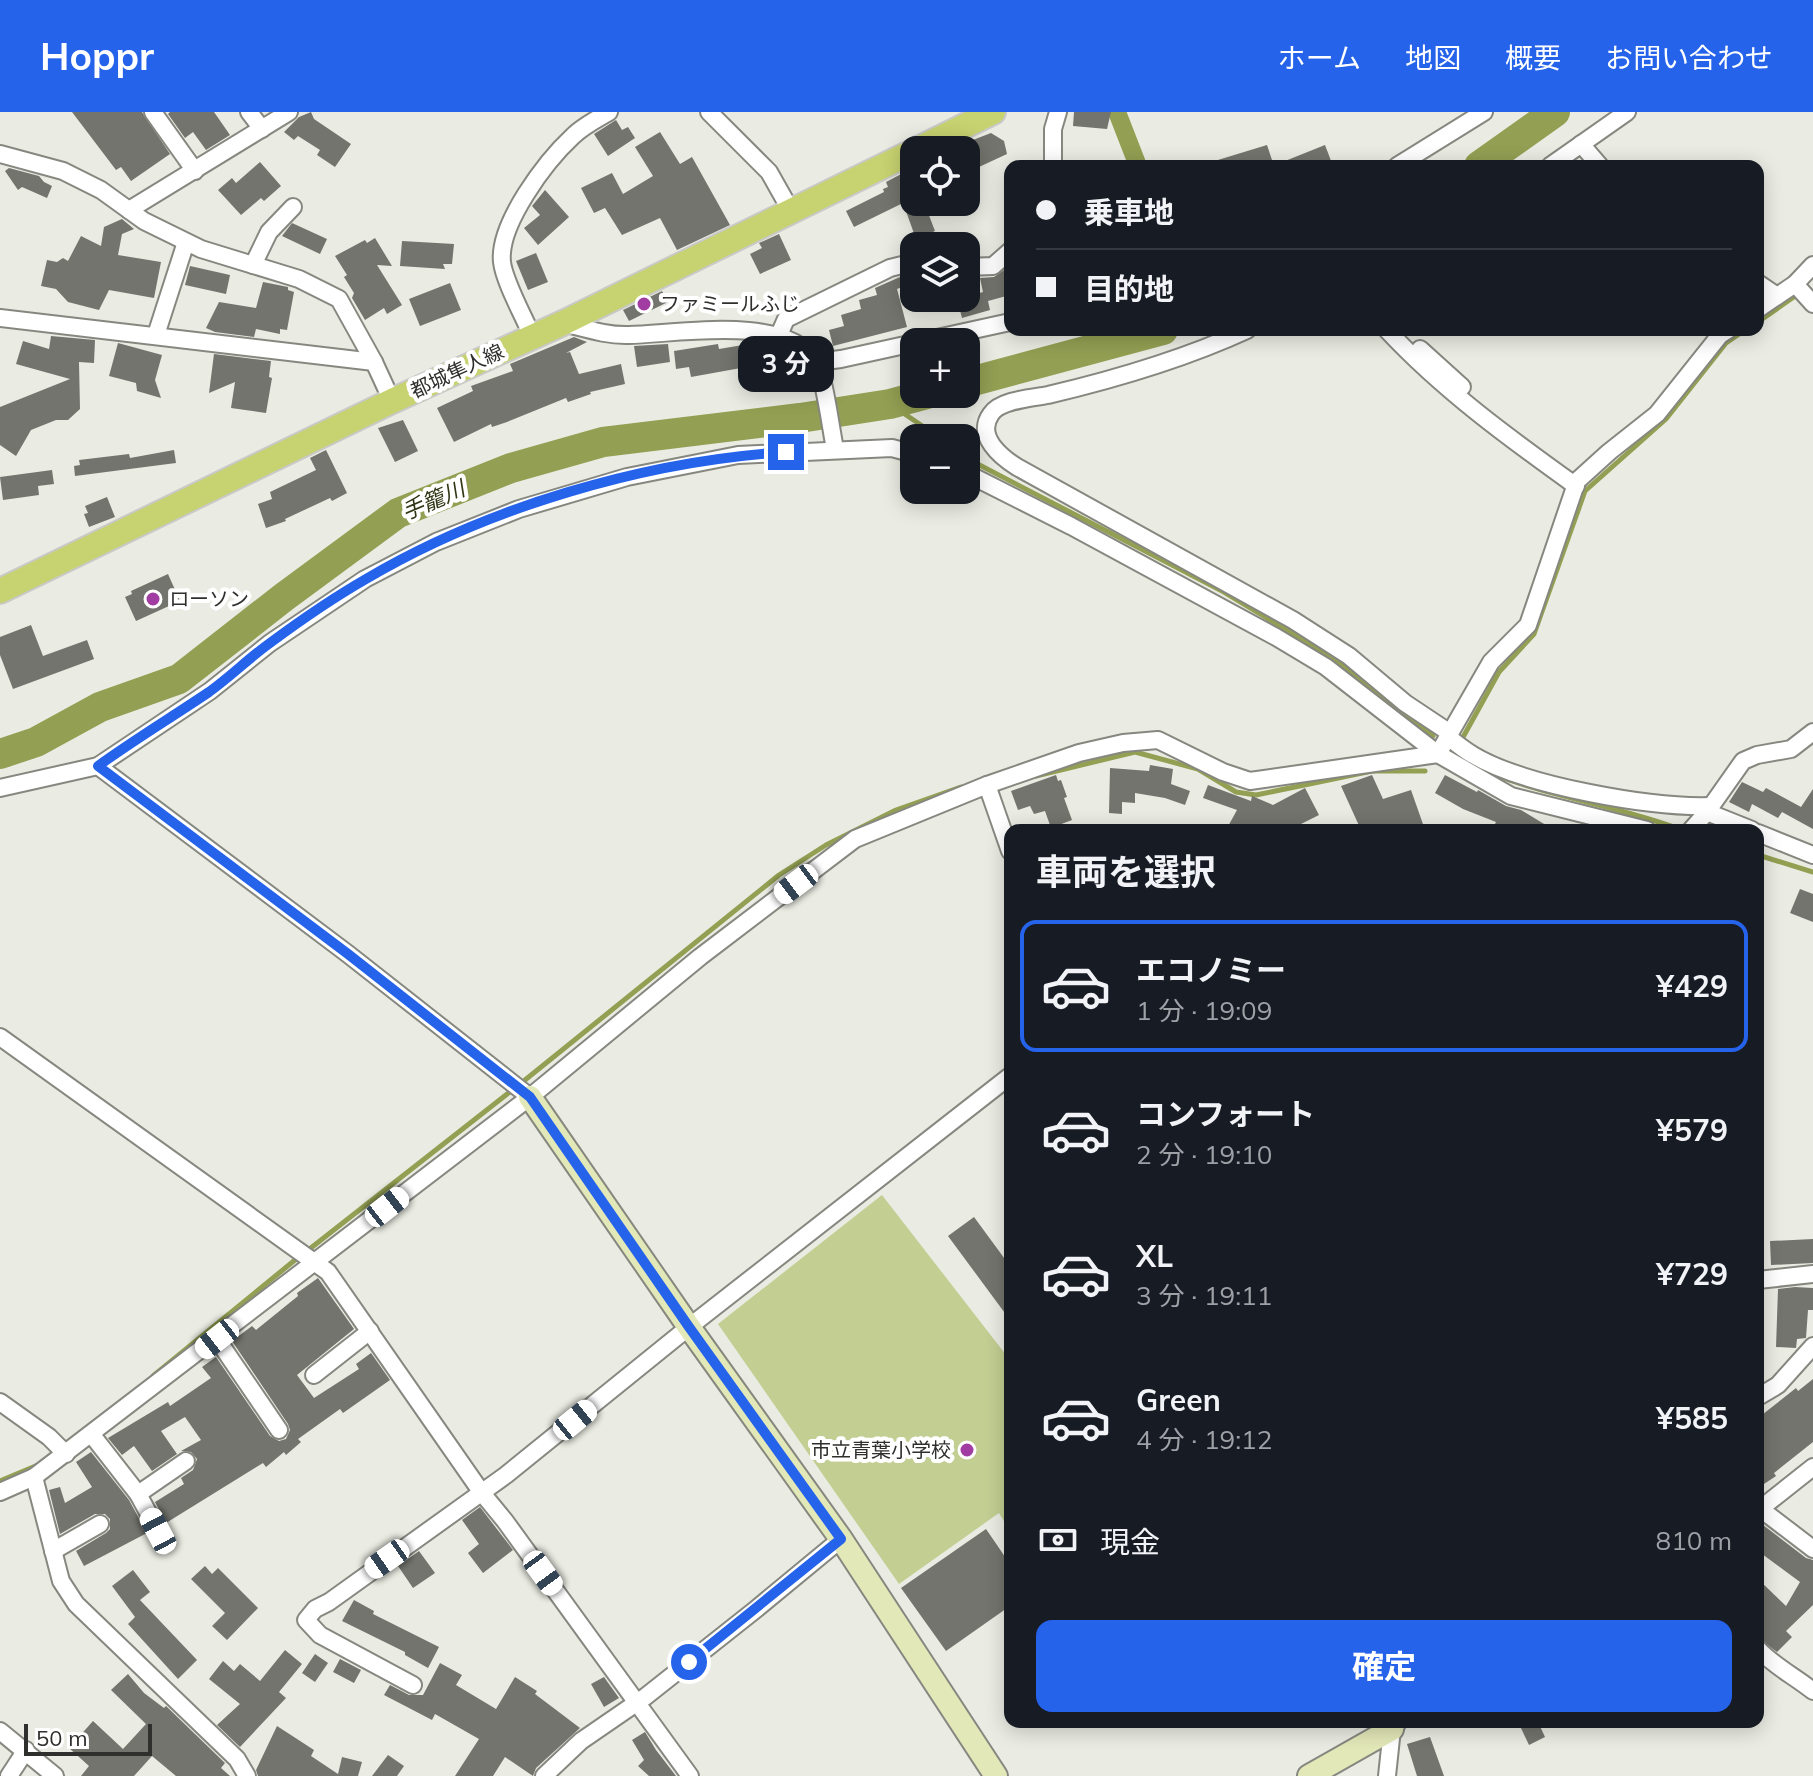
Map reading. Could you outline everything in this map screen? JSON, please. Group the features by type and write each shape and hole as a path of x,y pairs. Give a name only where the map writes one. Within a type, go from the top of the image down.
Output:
{"main road":[{"name":"都城隼人線","path":"944,136 993,112"},
{"name":"都城隼人線","path":"0,591 392,401 563,323 900,157"}],"street":[{"path":"153,112 195,171"},
{"path":"249,112 262,129"},
{"path":"129,210 289,112"},
{"path":"532,336 502,266 504,242 516,212 534,182 575,133 609,112"},
{"path":"709,112 769,172 791,211"},
{"path":"1053,160 1053,129 1058,112"},
{"path":"1407,160 1484,112"},
{"path":"1558,160 1627,112"},
{"path":"1581,144 1595,160"},
{"path":"0,154 63,171 101,190 144,221 186,242 299,279 339,299 392,401"},
{"path":"253,265 269,232 293,207"},
{"path":"156,335 186,242"},
{"path":"980,266 993,266 1004,256"},
{"path":"1764,305 1797,285 1813,265"},
{"path":"779,335 786,319 900,266"},
{"path":"1797,285 1812,303"},
{"path":"1764,287 1777,296"},
{"path":"0,318 374,362"},
{"path":"563,323 628,335 692,330 779,335 802,347 817,362 835,449"},
{"path":"817,362 1004,323"},
{"path":"1234,336 1167,362 1003,405 992,411 987,421 989,440 1002,458 1293,620 1349,656 1473,756 1538,780 1731,824"},
{"path":"1393,336 1452,392 1579,481"},
{"path":"1408,336 1483,404 1579,481"},
{"path":"1438,754 1491,662 1528,625 1579,481 1657,414 1719,336"},
{"path":"0,788 98,766 210,691 270,643 365,579 436,542 519,509 627,477 738,455 835,449 900,450"},
{"path":"980,480 1276,637 1326,667 1438,754 1511,796 1623,824"},
{"path":"1703,816 1743,761 1757,755 1791,749 1813,732"},
{"path":"0,1492 34,1477 92,1435 530,1097 700,957 855,839 987,785 1079,753 1123,743 1158,740 1223,772 1250,781 1438,754"},
{"path":"98,766 348,954 530,1097 841,1539 986,1772"},
{"path":"987,785 1004,834"},
{"path":"1764,835 1813,855"},
{"path":"0,1037 328,1272 482,1493 690,1776"},
{"path":"413,1685 320,1635 306,1620 315,1609 482,1493 1004,1081"},
{"path":"1764,1279 1813,1274"},
{"path":"314,1375 370,1331"},
{"path":"217,1339 279,1430"},
{"path":"1764,1393 1778,1385 1813,1346"},
{"path":"0,1402 49,1437 66,1454"},
{"path":"92,1435 138,1494 158,1531"},
{"path":"138,1494 186,1461"},
{"path":"1764,1504 1813,1467"},
{"path":"34,1477 61,1581 76,1604 237,1759 247,1776"},
{"path":"1764,1512 1813,1549"},
{"path":"53,1551 100,1524"},
{"path":"544,1776 581,1741 637,1702 841,1539"},
{"path":"1764,1655 1813,1691"},
{"path":"1309,1776 1392,1728"},
{"path":"1387,1776 1395,1728"},
{"path":"0,1731 55,1776"},
{"path":"9,1776 26,1750"}],"green space":[{"path":"882,1195 1004,1352 1004,1521 999,1513 899,1584 718,1324"}],"building":[{"path":"72,112 142,112 170,154 131,181 121,167 116,170"},
{"path":"214,112 230,135 206,150 193,132 185,138 168,114"},
{"path":"311,112 314,119 351,144 335,167 317,155 320,150 298,136 294,140 284,132 299,117"},
{"path":"1074,112 1111,112 1107,129 1073,126"},
{"path":"616,120 622,130 628,127 635,138 608,156 594,134"},
{"path":"660,132 680,164 692,157 730,225 677,250 660,218 622,235 605,208 594,213 581,188 612,173 623,194 653,176 635,147"},
{"path":"991,133 1004,141 1007,154 980,167 980,137"},
{"path":"1267,145 1272,160 1218,160"},
{"path":"1325,145 1331,160 1288,160"},
{"path":"260,162 281,186 241,215 218,190 232,178 236,183"},
{"path":"9,168 39,176 52,186 47,198 22,187 18,190 5,171"},
{"path":"900,175 900,204 854,227 846,211 884,192 883,189 888,187 886,182"},
{"path":"545,190 569,217 538,245 524,228 540,215 532,206"},
{"path":"908,216 929,216 935,231 913,232"},
{"path":"122,219 134,229 122,234 118,255 161,262 154,298 109,290 99,310 68,302 56,289 41,286 47,260 57,262 63,258 68,261 81,236 101,246 104,227"},
{"path":"292,223 327,239 320,254 282,236"},
{"path":"779,234 791,260 760,274 750,254 762,248 759,243"},
{"path":"375,238 392,266 377,265 402,305 387,314 384,308 365,320 352,298 354,293 344,277 347,275 335,256"},
{"path":"402,241 454,244 452,264 443,264 445,269 400,266"},
{"path":"536,253 548,282 528,290 516,261"},
{"path":"190,266 230,275 226,294 185,285"},
{"path":"1004,270 1004,297 988,301 990,310 962,318 960,312 980,312 980,293 983,292 980,278 994,277"},
{"path":"900,277 900,288 897,289 900,312 903,312 907,327 833,346 829,330 844,326 841,315 861,309 859,300 877,295 875,288"},
{"path":"263,282 288,287 294,292 287,330 280,329 280,334 256,329 254,337 206,328 219,302 256,308"},
{"path":"450,283 461,310 420,326 409,299"},
{"name":"ファミールふじ","path":"662,291 668,302 629,321 623,310"},
{"path":"51,336 95,340 94,363 79,362 80,409 68,420 56,420 31,430 16,456 0,445 0,407 70,379 16,364 23,341 49,349"},
{"path":"574,337 587,342 566,353 570,352 579,374 621,364 625,384 590,392 568,402 566,398 507,422 492,427 491,424 454,442 437,408 473,391 471,386 513,371 510,364"},
{"path":"118,343 162,355 155,380 161,398 137,391 136,383 109,376"},
{"path":"668,344 670,362 637,367 634,346"},
{"path":"718,344 719,349 759,344 763,364 691,377 689,367 676,369 674,351"},
{"path":"214,354 271,361 269,377 272,378 266,413 231,408 235,382 209,393"},
{"path":"403,420 418,451 395,462 378,428"},
{"path":"174,450 176,463 75,476 74,466 80,465 79,460 129,454 130,458"},
{"path":"326,450 347,493 266,528 258,504 272,499 270,492 316,470 310,458"},
{"path":"52,470 54,484 38,486 39,495 3,500 0,477"},
{"path":"107,497 115,517 89,527 84,514 88,513 85,506"},
{"name":"ローソン","path":"168,574 180,601 136,621 125,597 132,594 131,591"},
{"path":"31,625 43,656 87,640 94,659 13,689 0,655 0,637"},
{"path":"1150,765 1173,769 1171,784 1190,791 1185,805 1135,793 1135,803 1122,802 1122,814 1109,813 1110,768 1149,771"},
{"path":"1056,775 1058,781 1061,780 1072,820 1050,824 1045,811 1034,814 1030,806 1018,810 1011,791"},
{"path":"1372,775 1383,799 1411,790 1423,824 1358,824 1341,786"},
{"path":"1445,775 1544,824 1495,824 1435,793"},
{"path":"1742,782 1763,792 1766,788 1801,807 1813,789 1813,829 1782,812 1778,818 1752,804 1749,812 1729,802"},
{"path":"1208,785 1251,801 1252,796 1273,805 1305,788 1319,815 1301,824 1229,824 1237,810 1203,798"},
{"path":"1800,889 1813,894 1813,922 1790,913"},
{"path":"974,1217 1004,1258 1004,1312 948,1236"},
{"path":"1813,1239 1813,1263 1771,1265 1770,1241"},
{"path":"318,1278 354,1329 297,1375 314,1398 359,1369 356,1364 371,1353 390,1380 343,1413 340,1409 298,1439 301,1442 286,1455 284,1452 266,1467 263,1463 166,1523 155,1502 184,1484 181,1478 193,1470 197,1459 191,1452 181,1451 201,1440 185,1417 161,1431 177,1454 152,1471 134,1446 122,1455 108,1438 168,1402 170,1406 211,1378 202,1367 216,1357 270,1436 279,1441 286,1439 290,1430 288,1424 232,1341 252,1326 256,1330"},
{"path":"1813,1288 1813,1310 1808,1310 1806,1338 1797,1339 1796,1348 1776,1347 1778,1289"},
{"path":"1813,1379 1813,1442 1764,1484 1764,1413 1796,1388 1798,1391"},
{"path":"91,1452 129,1500 147,1533 84,1566 76,1551 106,1533 110,1529 110,1519 105,1514 95,1514 60,1534 49,1490 60,1487 65,1503 92,1487 76,1462"},
{"path":"480,1507 513,1550 483,1573 468,1553 479,1544 462,1520"},
{"path":"1764,1526 1813,1560 1813,1605 1786,1631 1792,1637 1777,1652 1764,1642 1764,1585 1786,1606 1800,1582 1764,1555"},
{"path":"986,1529 1004,1555 1004,1610 946,1651 901,1588"},
{"path":"419,1551 435,1573 413,1588 398,1566"},
{"path":"205,1566 212,1574 218,1568 258,1608 227,1640 212,1626 225,1613 191,1579"},
{"path":"133,1570 150,1592 140,1600 197,1660 178,1679 128,1624 135,1617 112,1586"},
{"path":"354,1600 374,1611 373,1614 439,1647 428,1668 405,1655 405,1652 342,1621"},
{"path":"285,1650 302,1664 279,1692 286,1698 240,1747 217,1725 240,1704 209,1679 223,1661 234,1671 240,1664 260,1681"},
{"path":"315,1654 328,1663 315,1682 302,1673"},
{"path":"340,1659 361,1670 354,1683 333,1672"},
{"path":"440,1663 462,1675 456,1685 496,1709 515,1677 537,1691 535,1694 580,1728 536,1768 533,1776 505,1757 493,1776 455,1776 479,1739 435,1714 432,1720 384,1695 390,1685 409,1695 423,1695"},
{"path":"128,1674 144,1693 164,1708 166,1706 225,1763 221,1768 230,1776 176,1776 152,1756 134,1776 81,1776 89,1766 69,1748 93,1721 123,1749 146,1724 111,1690"},
{"path":"604,1677 619,1698 604,1707 591,1684"},
{"path":"277,1726 314,1750 311,1756 338,1774 342,1757 362,1762 358,1776 258,1776 256,1770"},
{"path":"1521,1728 1541,1728 1545,1737 1529,1745"},
{"path":"645,1732 676,1776 649,1776 638,1766 644,1760 632,1740"},
{"path":"1430,1737 1444,1776 1417,1776 1407,1744"},
{"path":"388,1755 404,1766 397,1776 372,1776"}],"waterway":[{"path":"1117,112 1136,160"},
{"name":"手籠川","path":"1487,160 1555,112"},
{"path":"1764,318 1798,294"},
{"name":"手籠川","path":"980,379 1141,336"},
{"path":"1462,739 1499,672 1534,634 1585,491 1666,419 1726,343 1736,336"},
{"name":"手籠川","path":"0,754 36,742 100,707 179,679 398,513 511,468 603,442 800,418 900,401"},
{"path":"890,404 919,424"},
{"path":"980,465 1224,592 1335,659 1433,736"},
{"path":"1036,776 1135,752 1198,769 1236,792 1256,795 1372,771 1425,771"},
{"path":"1454,752 1462,759"},
{"path":"1473,766 1525,785 1665,824"},
{"path":"525,1080 779,875 826,845 896,810 961,787"},
{"path":"1764,857 1813,872"},
{"path":"307,1251 511,1091"},
{"path":"153,1376 295,1260"},
{"path":"0,1481 38,1465"}],"place":[{"name":"ファミールふじ","path":"644,304"},
{"name":"ローソン","path":"153,599"},
{"name":"市立青葉小学校","path":"967,1450"}],"route":[{"path":"689,1662 841,1539 530,1097 348,954 98,766 210,691 270,643 365,579 436,542 519,509 627,477 738,455 786,452"}]}
